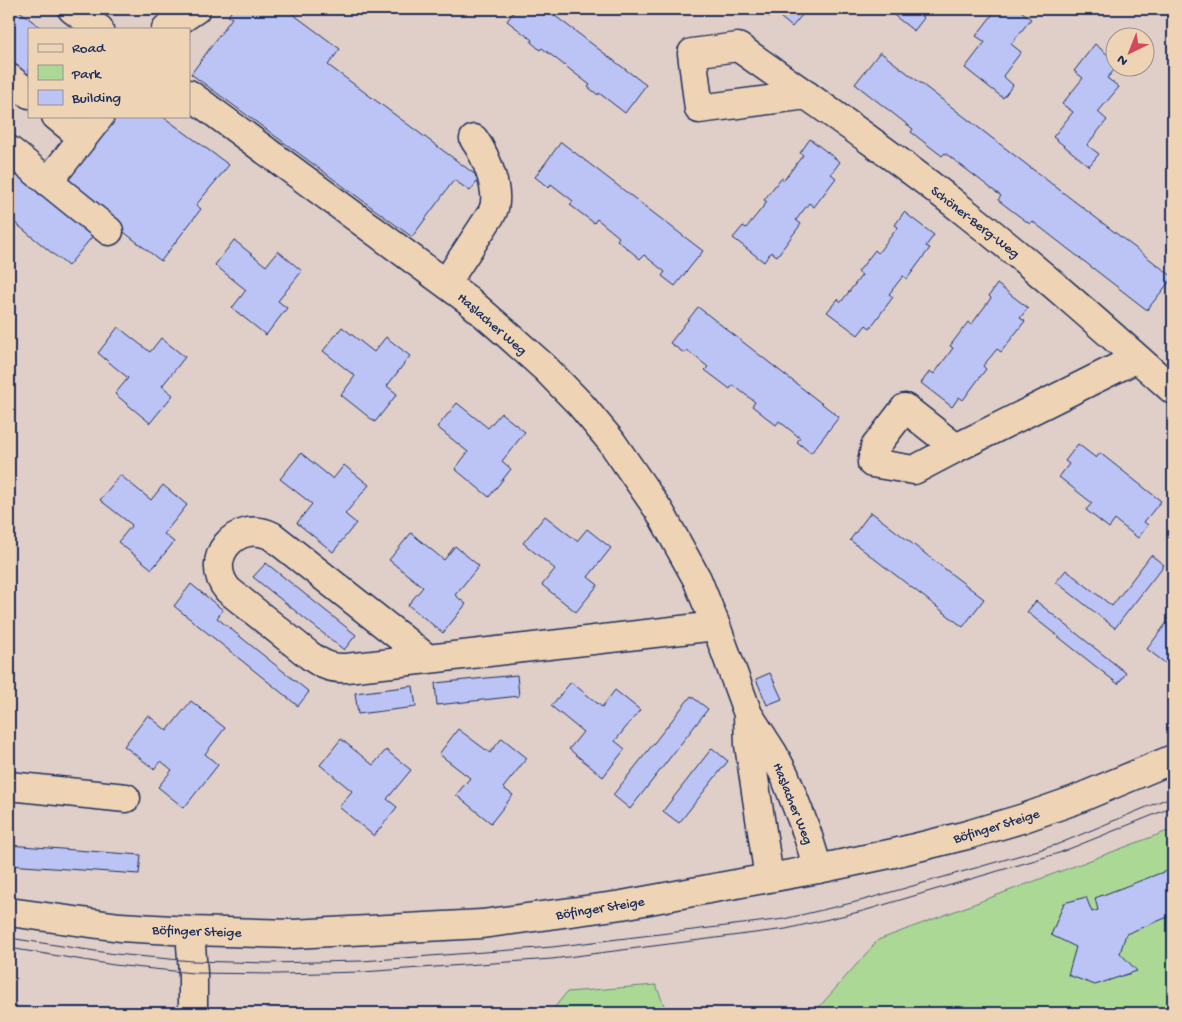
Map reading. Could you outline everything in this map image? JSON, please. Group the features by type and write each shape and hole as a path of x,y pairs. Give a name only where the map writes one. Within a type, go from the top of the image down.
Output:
{"street":[{"path":"72,9 104,22"},
{"path":"167,28 196,9"},
{"path":"9,78 28,93"},
{"name":"Haslacher Weg","path":"190,95 487,316 545,368 581,405 611,441 667,522 697,579 748,714 785,776 807,833 818,869"},
{"name":"Schöner-Berg-Weg","path":"806,95 874,142 970,215 1051,282 1173,390"},
{"path":"58,118 83,138"},
{"path":"48,182 98,118"},
{"path":"446,284 492,213 495,204 494,189 489,169 474,139"},
{"path":"9,150 109,231"},
{"path":"956,448 1137,358"},
{"path":"428,659 272,536 262,532 245,533 234,537 223,549 219,570 222,581 228,590 321,664 334,668 428,659 716,626"},
{"name":"Haslacher Weg","path":"748,714 750,750 770,878"},
{"name":"Böfinger Steige","path":"9,912 120,927 293,934 482,924 622,905 894,853 1021,819 1074,800 1173,759"},
{"path":"9,786 126,798"},
{"path":"190,931 193,1013"}],"green space":[{"path":"1173,829 1173,1013 814,1013 878,940"},
{"path":"656,985 667,1013 550,1013 567,992"}],"building":[{"path":"9,9 17,9 41,28 28,28 28,82 9,67"},
{"path":"233,9 286,9 340,49 328,65 480,178 470,191 454,180 412,237 191,74 232,18 228,16"},
{"path":"516,9 546,9 646,85 625,113 599,93 598,95 588,87 590,85 542,48 540,50 531,42 532,40 507,21"},
{"path":"759,9 807,9 792,27 774,12 770,17"},
{"path":"886,9 914,9 924,18 914,31"},
{"path":"995,9 1022,9 1021,11 1031,19 1011,44 1021,52 1003,76 1013,85 1003,98 965,68 985,42 976,36"},
{"path":"1095,44 1104,52 1104,78 1107,78 1119,87 1098,112 1107,120 1087,145 1099,154 1089,166 1053,137 1073,112 1062,104 1083,78 1074,71"},
{"path":"880,52 1173,277 1147,310 1032,221 1030,224 998,200 1001,196 945,153 942,156 911,132 913,129 855,84"},
{"path":"104,118 165,118 229,165 196,205 201,209 161,261 56,179"},
{"path":"810,139 840,162 831,174 836,178 814,207 809,203 796,220 801,224 777,256 771,252 764,262 733,238 743,226 746,228 767,202 764,200 781,178 784,180 803,155 800,153"},
{"path":"561,142 703,251 675,286 662,276 665,272 644,255 640,259 617,240 619,237 597,219 594,223 570,205 573,201 551,184 549,188 535,177"},
{"path":"9,162 96,232 68,266 9,218"},
{"path":"904,212 934,235 926,246 930,248 907,279 903,276 889,294 893,297 870,328 866,325 858,335 827,312 838,299 841,302 862,275 858,272 875,250 878,253 898,227 895,225"},
{"path":"234,240 266,266 278,251 302,271 278,301 287,308 266,335 232,308 246,290 215,265"},
{"path":"997,284 1028,308 1020,318 1025,321 1001,352 997,349 983,366 986,369 963,400 959,397 952,407 921,383 930,371 934,374 953,348 950,346 968,322 971,325 991,298 989,296"},
{"path":"698,307 839,417 811,453 797,442 800,438 779,421 776,425 752,406 755,402 733,385 730,389 705,370 708,367 687,350 684,353 670,343"},
{"path":"118,327 150,352 161,338 185,357 162,386 173,395 150,423 115,394 128,378 98,353"},
{"path":"342,327 374,352 386,337 410,356 387,386 397,394 375,422 341,395 355,376 323,351"},
{"path":"457,403 488,428 501,413 525,432 502,461 511,469 489,497 455,469 468,452 437,427"},
{"path":"1078,444 1096,458 1100,453 1161,501 1144,522 1148,525 1138,538 1115,520 1109,528 1086,510 1092,503 1059,477 1069,464 1065,461"},
{"path":"301,453 333,479 344,465 369,485 345,514 356,523 333,552 297,523 312,504 280,479"},
{"path":"120,475 151,500 163,485 187,505 164,534 174,542 152,569 118,542 132,525 100,500"},
{"path":"871,512 984,599 963,627 850,540"},
{"path":"545,516 577,541 587,529 611,548 588,577 598,585 576,612 542,585 555,569 523,543"},
{"path":"411,533 444,560 455,546 479,566 455,595 466,604 443,633 408,605 423,587 389,560"},
{"path":"1151,555 1164,565 1115,628 1056,582 1066,570 1112,606"},
{"path":"266,563 356,635 344,650 253,577"},
{"path":"191,584 223,610 217,618 309,692 298,706 174,606"},
{"path":"1036,601 1126,673 1118,684 1027,612"},
{"path":"1168,621 1173,625 1173,661 1169,666 1147,649"},
{"path":"770,673 782,699 767,705 756,679"},
{"path":"517,675 519,696 437,705 435,683"},
{"path":"571,682 602,707 615,690 640,710 615,741 625,749 603,777 569,749 583,732 551,706"},
{"path":"413,686 416,707 358,714 355,693"},
{"path":"691,696 708,709 630,809 613,795"},
{"path":"191,701 225,728 205,754 218,765 184,808 158,787 172,770 161,761 154,769 124,746 148,715 167,731"},
{"path":"458,729 490,753 502,738 527,758 503,788 513,795 491,823 456,795 470,778 439,754"},
{"path":"341,739 373,765 386,750 411,770 387,799 397,807 374,836 339,807 352,791 320,765"},
{"path":"712,748 728,761 679,823 663,811"},
{"path":"9,845 141,855 139,874 9,865"},
{"path":"1166,871 1173,879 1173,915 1126,934 1120,953 1137,971 1095,985 1068,975 1076,947 1051,935 1064,903 1086,897 1092,912 1098,910 1095,898"}],"tram line":[{"path":"9,938 115,954 192,961 268,963 362,961 552,947 784,919 860,901 1056,845 1173,796"},
{"path":"9,948 114,965 193,973 362,972 552,959 786,929 863,911 1059,853 1173,807"}]}
